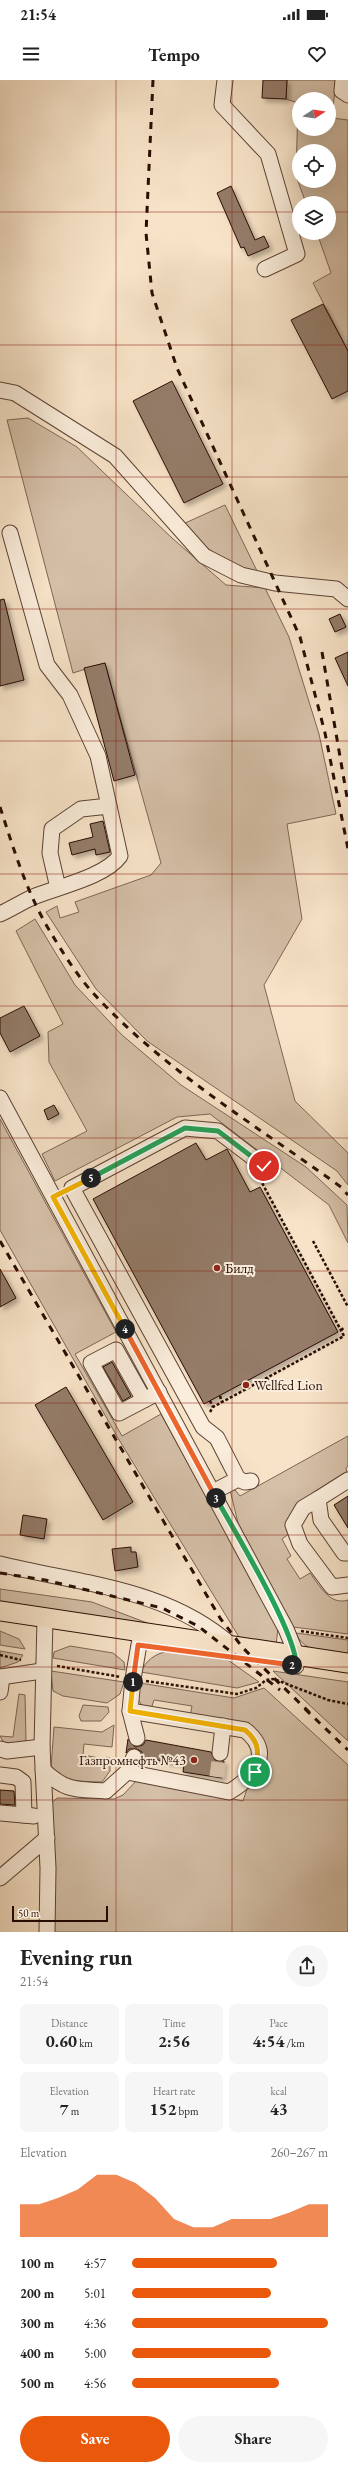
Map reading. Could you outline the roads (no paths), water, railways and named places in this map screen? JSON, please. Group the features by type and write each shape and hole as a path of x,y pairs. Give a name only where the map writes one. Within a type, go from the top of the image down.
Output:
{"main road":[{"path":"0,1611 44,1624 140,1639 297,1661 348,1663"},
{"path":"0,1624 44,1624"},
{"path":"140,1639 232,1646 348,1673"}],"lane":[{"path":"225,80 222,104 268,154 297,254 264,269"},
{"path":"343,80 342,91 348,96"},
{"path":"0,390 15,393 116,456 204,556 221,567 241,575 275,583 336,589 348,599"},
{"path":"0,914 33,898 114,865 120,856 98,756 70,695 47,665 10,533"},
{"path":"58,888 50,853 52,829 81,809 109,806"},
{"path":"0,1098 286,1629 297,1661"},
{"path":"53,1197 185,1128 218,1131 261,1170"},
{"path":"72,1188 203,1426 216,1438 244,1480 213,1492"},
{"path":"144,1400 159,1392"},
{"path":"348,1480 303,1508 293,1525 300,1544 332,1587 348,1585"},
{"path":"318,1499 321,1520 347,1555"},
{"path":"0,1564 120,1590 180,1610 218,1634 232,1646"},
{"path":"44,1624 42,1747 47,1838 47,1932"},
{"path":"137,1738 130,1711 133,1679 140,1639"},
{"path":"1,1682 43,1668"},
{"path":"127,1772 214,1783 229,1792 242,1785 255,1772 259,1754 254,1738 245,1730 130,1711"},
{"path":"220,1753 223,1726"},
{"path":"0,1749 42,1747"},
{"path":"43,1770 59,1784 73,1788 106,1791 127,1772 134,1757"},
{"path":"0,1775 16,1777 23,1782 24,1815"},
{"path":"0,1813 45,1816"},
{"path":"0,1878 47,1838"}],"tunnel":[{"path":"217,1777 220,1753"}],"railway":[{"path":"153,80 146,233 152,293 177,368 300,637 325,733 348,849"},
{"path":"322,652 348,803"},
{"path":"0,807 22,872 42,918 71,965 94,994 122,1022 181,1073 341,1187 348,1195"},
{"path":"0,1241 220,1618 243,1648 310,1713"},
{"path":"0,1573 45,1580 162,1608 198,1626 280,1690"},
{"path":"305,1709 348,1750"}],"place":[{"name":"Билд","path":"217,1268"},
{"name":"Wellfed Lion","path":"246,1385"},
{"name":"Газпромнефть №43","path":"194,1760"}]}
